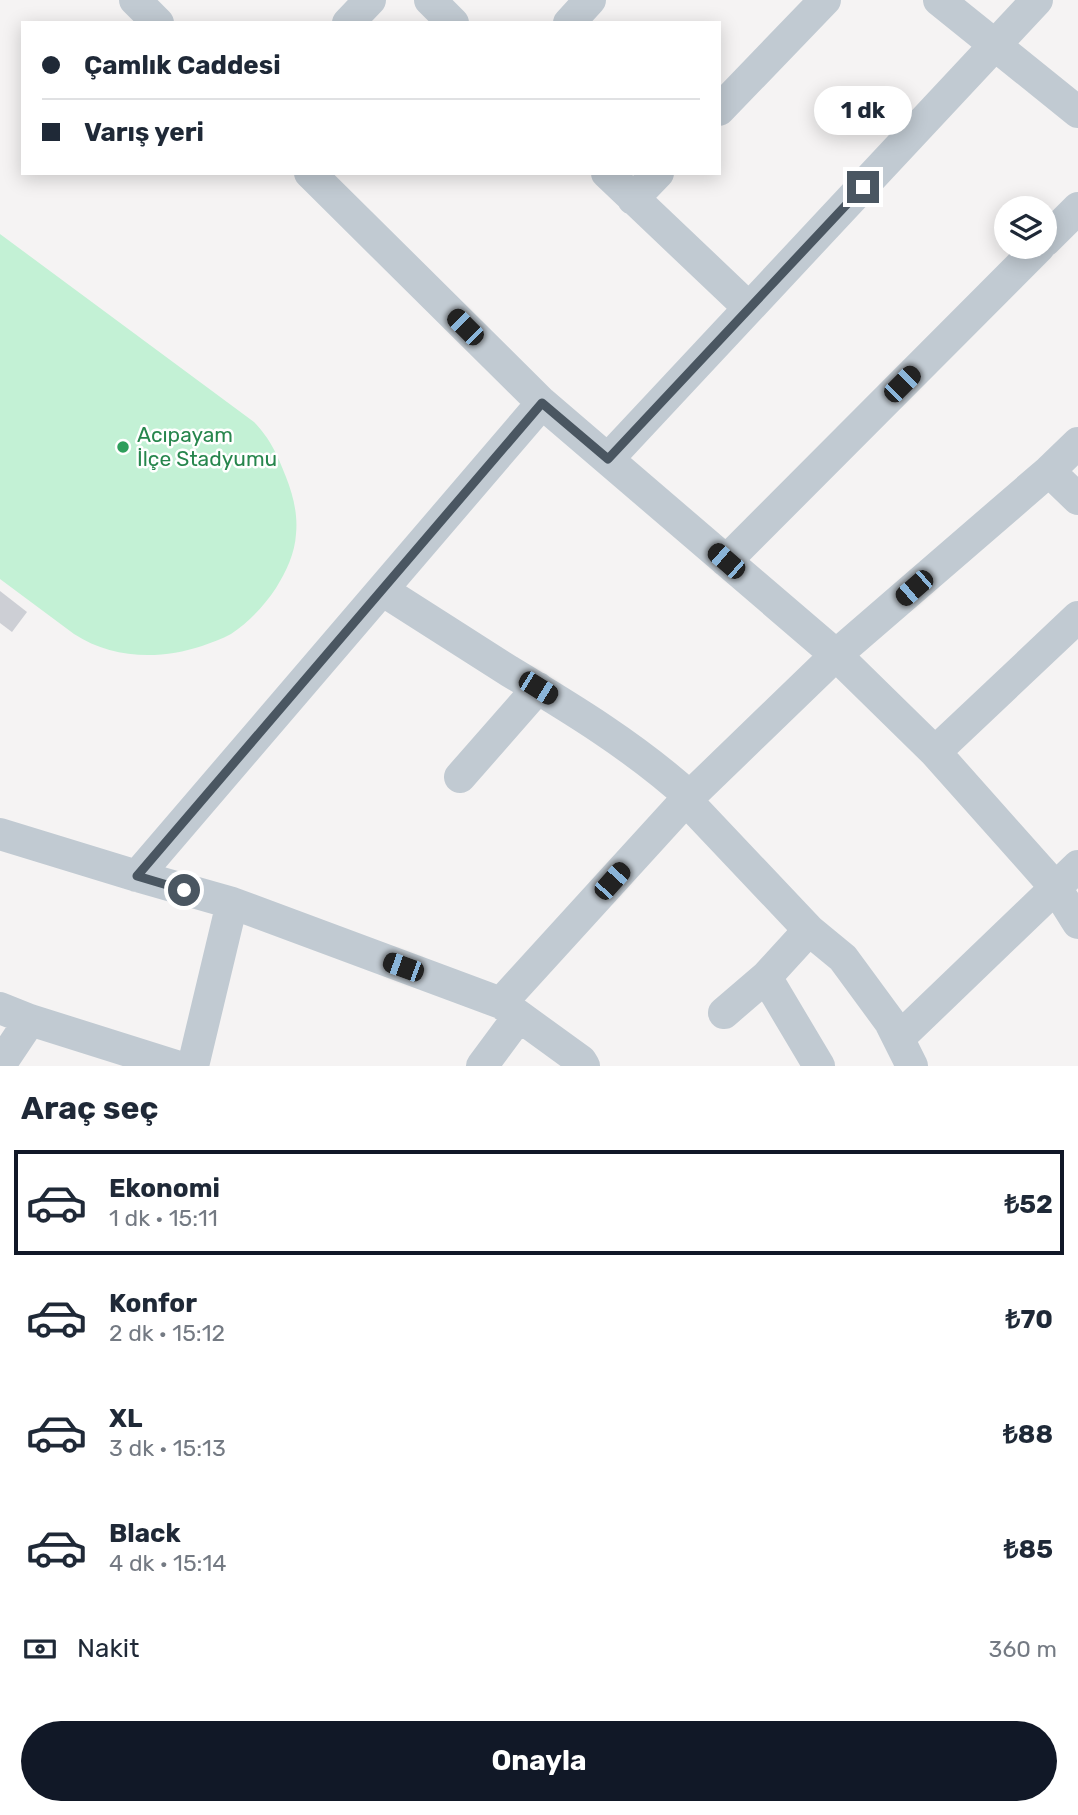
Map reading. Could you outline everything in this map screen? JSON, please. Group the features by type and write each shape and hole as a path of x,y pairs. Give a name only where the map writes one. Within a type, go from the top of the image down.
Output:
{"street":[{"path":"350,21 370,0"},
{"path":"430,0 451,21"},
{"path":"571,21 590,0"},
{"path":"721,108 825,0"},
{"path":"939,0 1078,112"},
{"path":"608,459 1037,0"},
{"path":"312,175 542,403 836,655 935,752 1056,888 1078,923"},
{"path":"609,175 749,308"},
{"path":"633,199 656,175"},
{"path":"1057,229 1078,208"},
{"path":"726,561 1027,259"},
{"path":"137,876 542,403"},
{"path":"482,1066 510,1010 688,799 836,655 1078,443"},
{"path":"1049,471 1078,499"},
{"path":"382,590 610,733 672,780 809,930 843,958 890,1022 906,1052 1078,866"},
{"path":"935,752 1078,617"},
{"path":"460,777 538,688"},
{"path":"0,834 232,903 510,1010 581,1061 583,1066"},
{"path":"193,1066 232,903"},
{"path":"724,1013 765,977 809,930"},
{"path":"765,977 819,1066"},
{"path":"0,1008 176,1066"},
{"path":"0,1065 30,1020"}],"green space":[{"name":"Acıpayam İlçe Stadyumu","path":"0,234 254,422 273,448 286,477 294,505 294,548 280,582 271,595 250,619 231,634 202,646 170,654 137,655 120,652 104,648 74,634 0,579"}],"building":[{"path":"0,591 27,612 12,632 0,623"}],"place":[{"name":"Acıpayam İlçe Stadyumu","path":"123,447"}],"route":[{"path":"184,890 137,876 542,403 608,459 863,187"}]}
